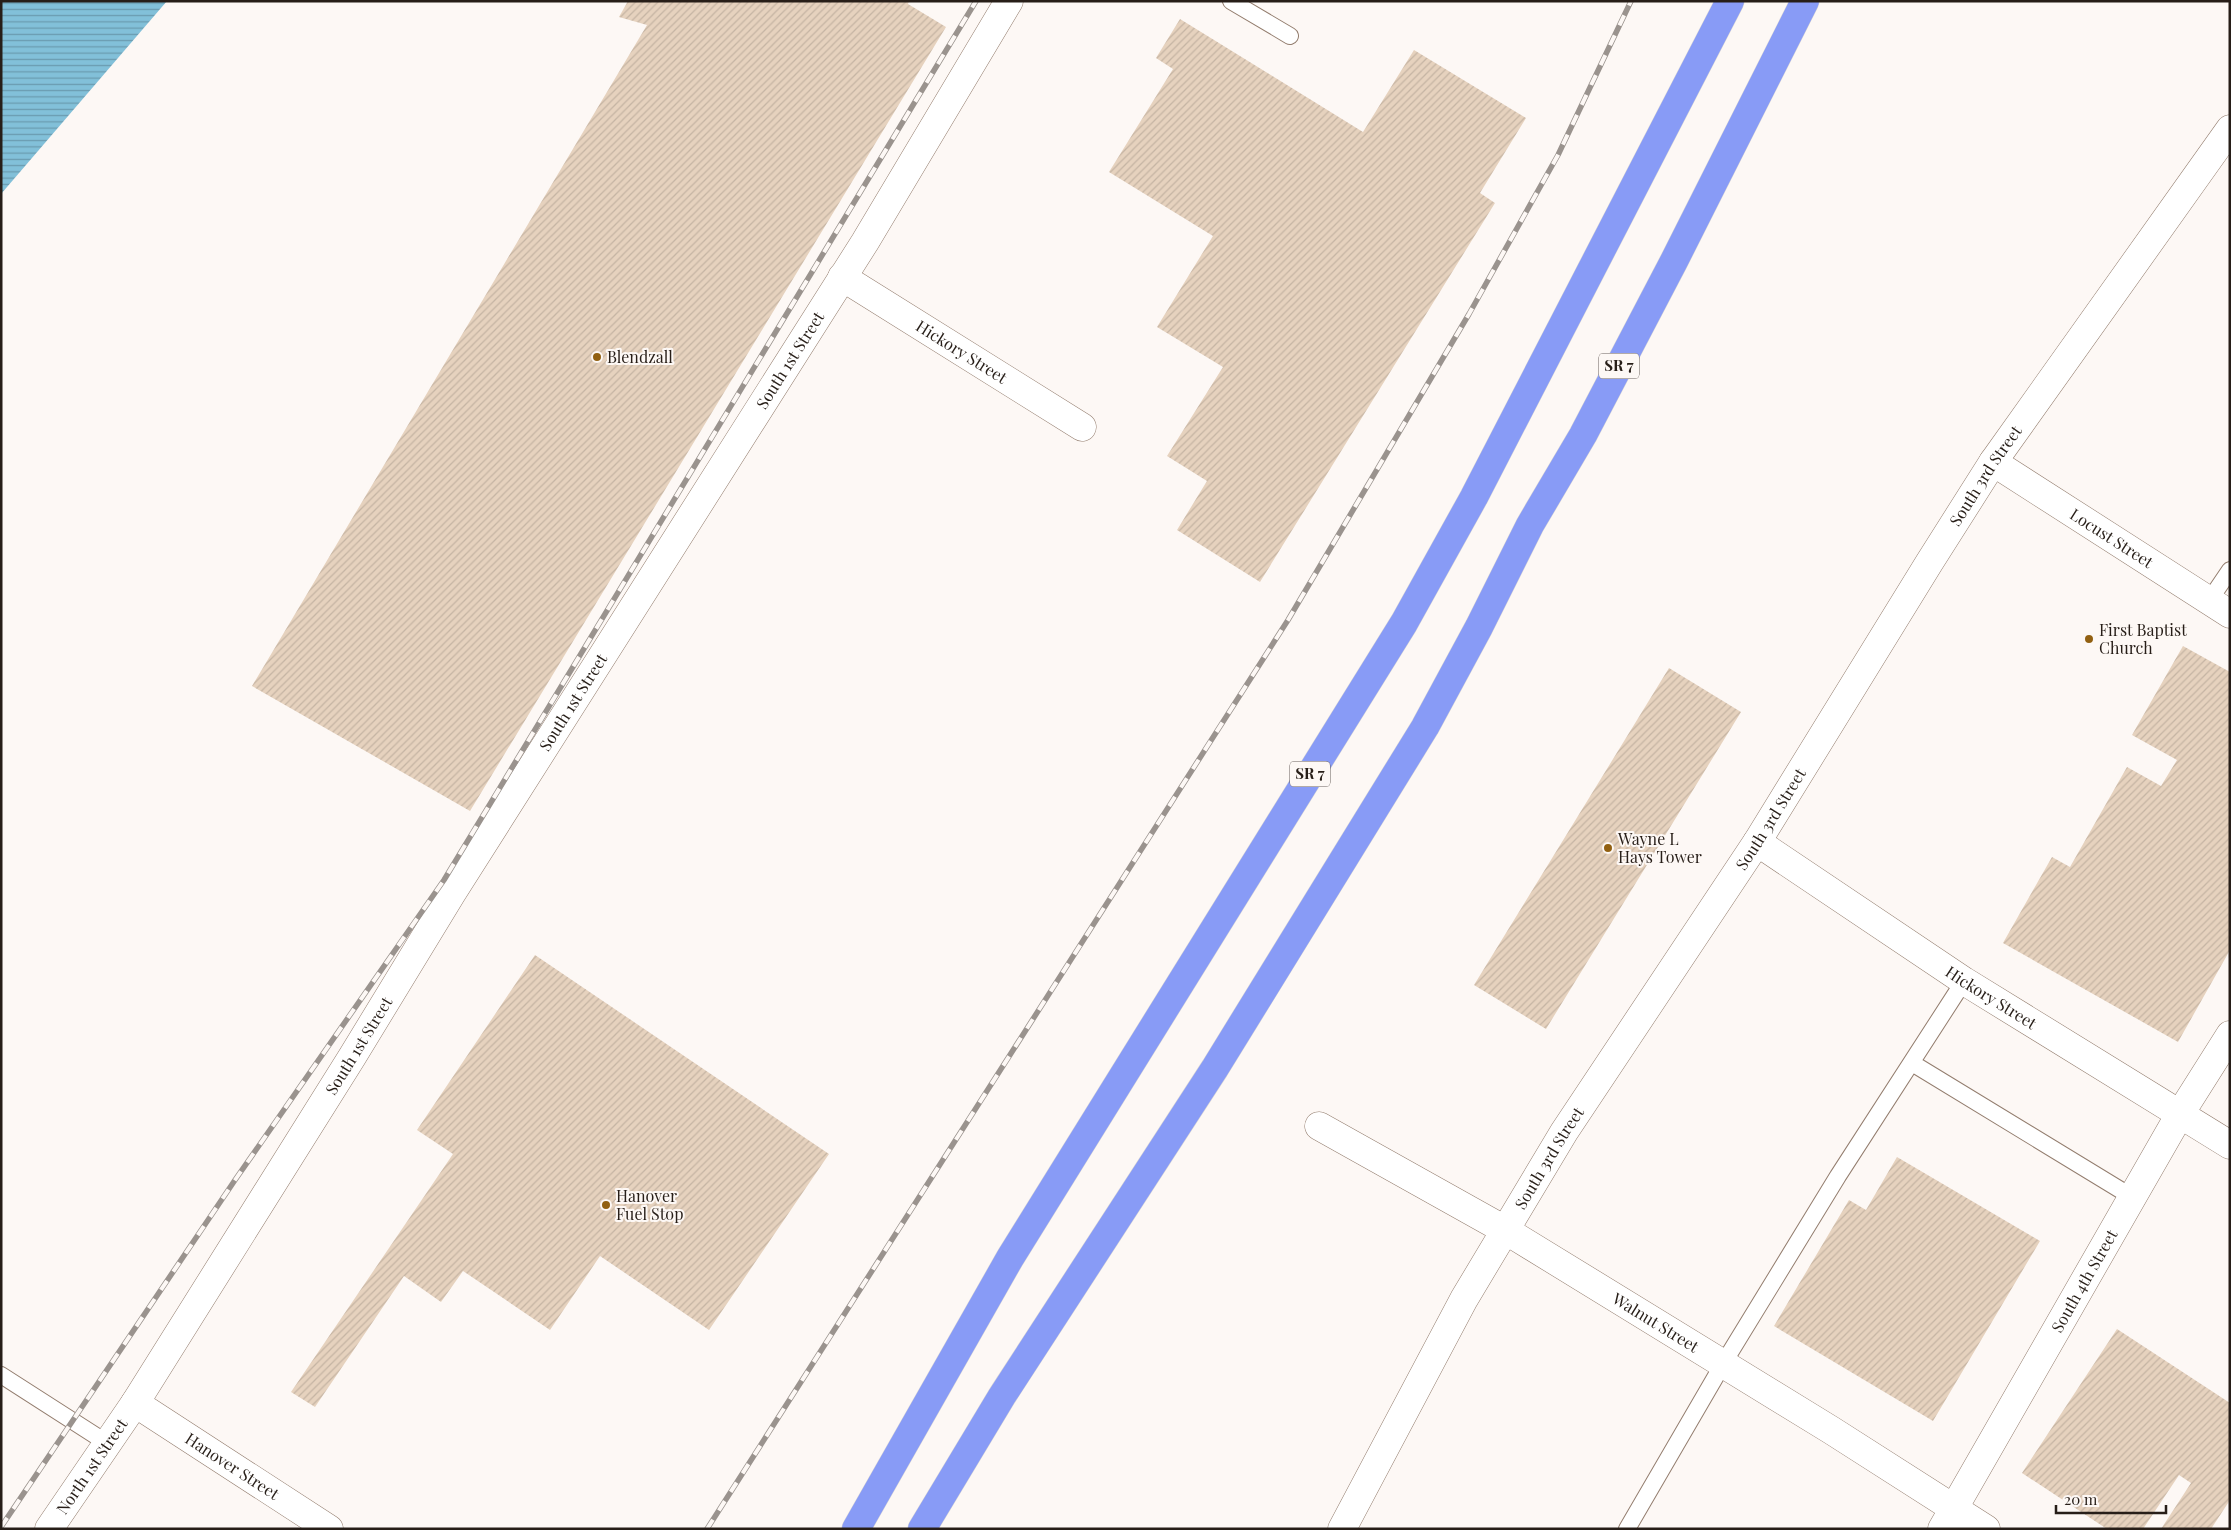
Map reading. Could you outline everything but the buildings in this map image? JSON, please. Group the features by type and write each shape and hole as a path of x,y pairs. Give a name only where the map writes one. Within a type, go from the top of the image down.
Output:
{"highway":[{"name":"SR 7","path":"856,1529 1015,1249 1404,622 1479,488 1730,1"},
{"name":"SR 7","path":"922,1529 1002,1396 1214,1068 1425,727 1479,627 1530,525 1583,435 1674,261 1805,1"}],"street":[{"name":"South 1st Street","path":"135,1403 352,1057 452,893 842,278 1009,1"},
{"name":"South 3rd Street","path":"1342,1529 1464,1299 1564,1132 1757,842 1993,462 2230,128"},
{"name":"Hickory Street","path":"842,278 1082,427"},
{"name":"Locust Street","path":"1993,462 2220,608"},
{"name":"Hickory Street","path":"1757,842 1964,982 2230,1145"},
{"name":"South 4th Street","path":"1948,1519 2180,1114 2230,1035"},
{"name":"Walnut Street","path":"1319,1126 1506,1230 1831,1430 1948,1519 1986,1529"},
{"name":"North 1st Street","path":"50,1529 135,1403"},
{"name":"Hanover Street","path":"135,1403 329,1529"}],"lane":[{"path":"1231,1 1290,36"},
{"path":"2220,608 2230,570"},
{"path":"1627,1529 1723,1364 1838,1176 1964,982"},
{"path":"1912,1063 2132,1197"},
{"path":"1,1375 107,1443"}],"water":[{"path":"1,1 167,1 1,194"}],"railway":[{"path":"1,1527 235,1180 444,880 976,1"},
{"path":"707,1529 1288,620 1469,314 1558,155 1631,1"}],"place":[{"name":"Blendzall","path":"597,357"},
{"name":"First Baptist Church","path":"2089,639"},
{"name":"Wayne L Hays Tower","path":"1608,848"},
{"name":"Hanover Fuel Stop","path":"606,1205"}]}
